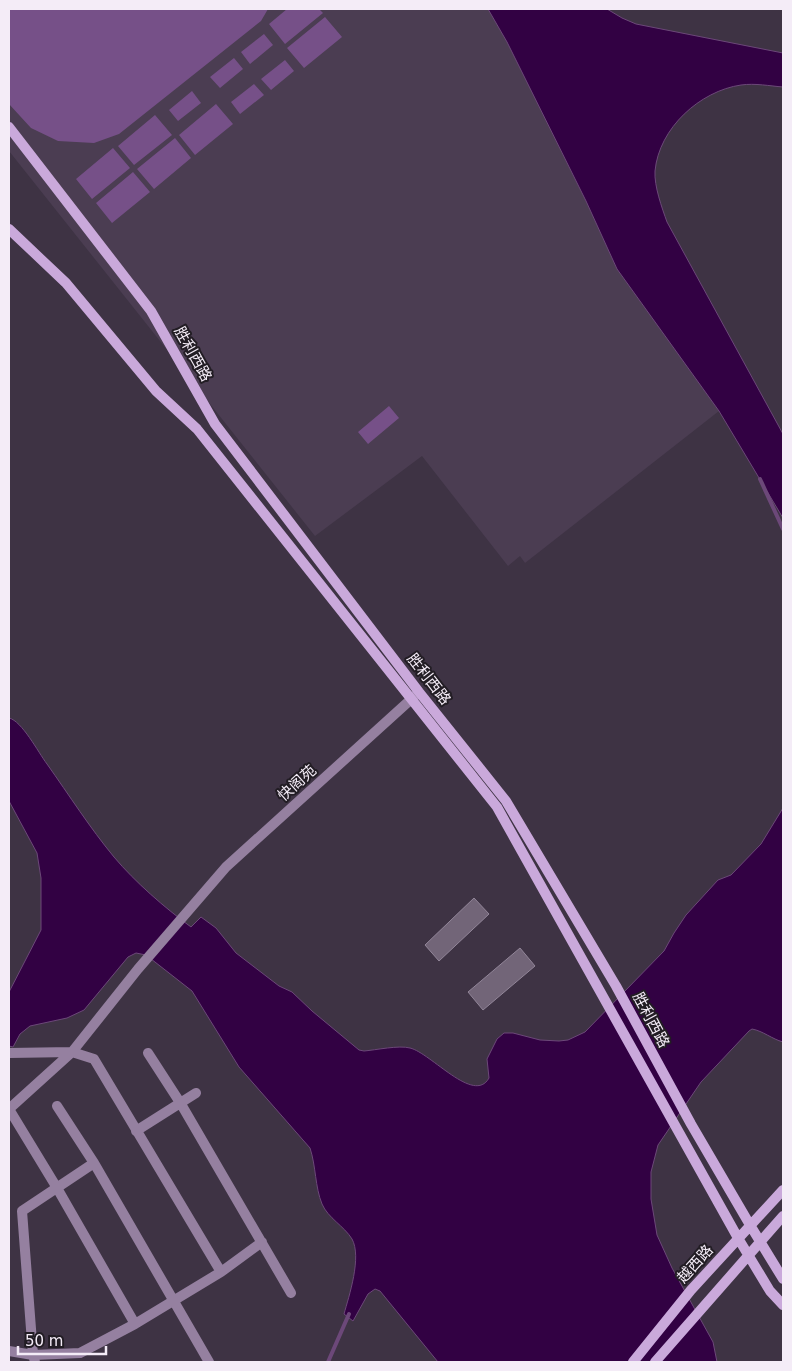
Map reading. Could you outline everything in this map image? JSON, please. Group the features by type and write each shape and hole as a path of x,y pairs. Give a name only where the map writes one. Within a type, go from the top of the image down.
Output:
{"main road":[{"name":"胜利西路","path":"9,127 151,310 215,424 498,807 738,1238 770,1291 783,1304"},
{"name":"胜利西路","path":"9,229 66,283 156,391 197,429 415,696 506,801 616,986 691,1124 783,1279"},
{"name":"越西路","path":"633,1362 692,1290 783,1190"},
{"path":"655,1362 783,1216"}],"street":[{"name":"快阁苑","path":"9,1109 72,1052 138,969 226,867 415,696"},
{"path":"9,1053 72,1052 94,1059 221,1272"},
{"path":"148,1053 181,1104 291,1293"},
{"path":"136,1131 196,1093"},
{"path":"57,1106 94,1163 209,1362"},
{"path":"9,1109 136,1324"},
{"path":"34,1358 22,1211 94,1163"},
{"path":"9,1351 34,1358 80,1352 136,1324 221,1272 262,1242"}],"shaded area":[{"path":"9,9 488,9 507,42 586,201 617,269 719,411 525,563 520,556 508,566 422,456 315,536 9,151"},
{"path":"9,9 268,9 261,21 119,134 94,143 58,141 31,128 9,104"},
{"path":"287,9 319,9 323,13 285,44 269,24"},
{"path":"488,9 607,9 636,24 783,53 783,87 757,84 741,85 726,89 711,95 684,114 664,140 658,155 655,177 667,222 783,434 783,518 719,411 617,269 586,201 507,42"},
{"path":"325,17 342,37 304,68 287,48"},
{"path":"264,34 273,45 250,64 241,52"},
{"path":"234,58 243,69 220,88 210,77"},
{"path":"285,60 294,71 271,90 261,79"},
{"path":"254,84 264,95 240,114 231,102"},
{"path":"192,91 201,103 178,121 169,110"},
{"path":"216,104 233,124 195,155 179,135"},
{"path":"155,115 172,135 134,165 118,146"},
{"path":"175,138 191,158 154,189 137,169"},
{"path":"113,148 130,168 92,199 76,179"},
{"path":"133,172 150,192 112,223 96,203"},
{"path":"389,406 399,418 368,444 358,432"},
{"path":"9,718 14,720 24,731 114,857 171,912 191,927 201,917 216,928 236,953 279,986 292,992 359,1050 410,1048 463,1082 473,1085 482,1085 489,1078 487,1059 497,1039 504,1033 513,1033 540,1040 559,1041 568,1040 585,1032 664,951 686,915 718,880 731,875 761,844 783,808 783,1042 756,1030 752,1029 749,1031 701,1082 658,1145 651,1172 651,1199 657,1235 672,1268 713,1342 717,1362 438,1362 380,1291 375,1289 368,1294 353,1321 344,1314 354,1276 355,1247 349,1234 328,1214 322,1204 310,1148 239,1067 192,991 146,955 136,953 128,957 84,1010 67,1018 30,1026 20,1034 13,1047 9,1046 9,992 41,930 41,878 37,853 9,801"}],"building":[{"path":"474,898 489,914 439,961 425,945"},
{"path":"520,948 535,966 483,1010 468,992"}],"waterway":[{"path":"760,479 783,529"},
{"path":"328,1362 349,1314"}]}
